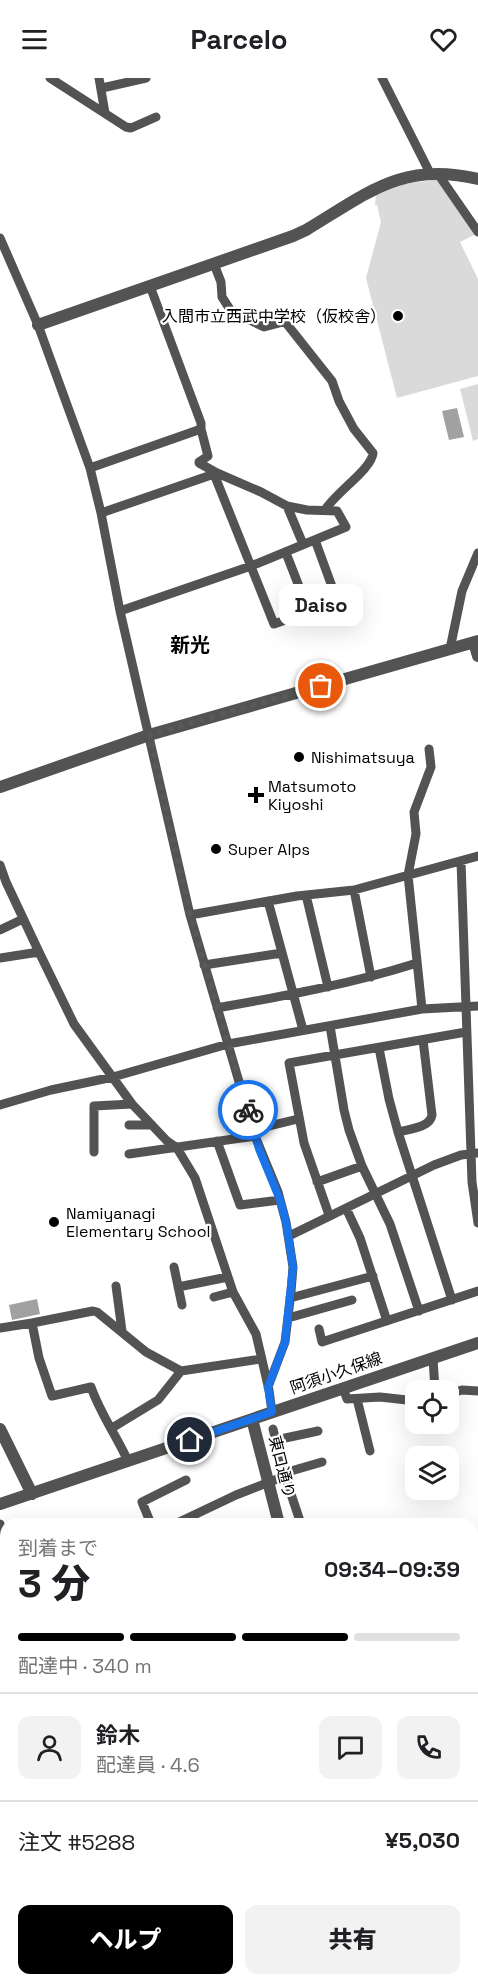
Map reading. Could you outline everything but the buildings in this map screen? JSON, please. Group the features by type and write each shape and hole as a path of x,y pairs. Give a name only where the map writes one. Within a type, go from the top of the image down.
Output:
{"street":[{"path":"50,78 126,127 131,128 156,117"},
{"path":"99,78 102,88 100,95 105,113"},
{"path":"102,88 146,78"},
{"path":"381,78 434,173 478,232"},
{"path":"38,325 306,230 389,182 434,173 478,178"},
{"path":"0,238 38,325 90,468 120,611 190,915 254,1133 280,1200 289,1236 293,1267 285,1342 268,1387"},
{"path":"214,264 222,297 231,311 264,327 286,323 332,381 339,402 354,429 374,453 373,458 363,470 341,490 325,510"},
{"path":"120,611 251,566 346,527 337,511 307,510 287,506 261,492 215,474 199,464 208,456 201,423 150,286"},
{"path":"90,468 201,429"},
{"path":"101,513 215,474"},
{"path":"215,474 274,624 309,612 286,552"},
{"path":"287,506 303,544"},
{"path":"315,540 334,592"},
{"path":"450,649 462,591 477,558"},
{"path":"0,787 149,735 476,641 478,656"},
{"path":"422,1009 408,875 416,834 414,812 430,767 429,749"},
{"path":"190,915 306,895 354,890 478,856"},
{"path":"461,861 466,1032 474,1153 472,1182 478,1223"},
{"path":"0,865 23,919 74,1024 132,1104 177,1148 198,1185 233,1292 256,1334 272,1412"},
{"path":"354,890 371,977"},
{"path":"306,895 328,987"},
{"path":"268,901 303,1030"},
{"path":"0,930 23,919"},
{"path":"0,958 39,952"},
{"path":"204,965 282,953"},
{"path":"217,1008 328,987 417,963"},
{"path":"0,1105 51,1090 113,1077 228,1044 422,1009 478,1006"},
{"path":"330,1026 349,1130 362,1166 390,1224 419,1311"},
{"path":"328,1215 298,1119 289,1063 466,1032"},
{"path":"398,1132 427,1124 431,1120 423,1040"},
{"path":"380,1048 389,1099 398,1132 452,1300"},
{"path":"94,1152 94,1106 132,1104"},
{"path":"129,1154 217,1141 254,1133 298,1119"},
{"path":"129,1125 152,1125"},
{"path":"217,1141 240,1204 280,1200"},
{"path":"289,1236 328,1215 448,1159 474,1153"},
{"path":"317,1182 362,1166"},
{"path":"346,1208 360,1238 387,1321"},
{"path":"174,1268 182,1305"},
{"path":"290,1298 373,1276"},
{"path":"178,1287 228,1277"},
{"path":"116,1286 122,1331"},
{"path":"319,1329 322,1342 478,1291"},
{"path":"214,1298 233,1292"},
{"path":"288,1318 352,1300"},
{"path":"0,1328 93,1311 122,1331 146,1352 181,1371 261,1359"},
{"path":"32,1323 39,1358 52,1396 92,1387 105,1419 112,1428 128,1461"},
{"name":"阿須小久保線","path":"0,1504 478,1343"},
{"path":"433,1358 434,1380"},
{"path":"112,1428 158,1400 181,1371"},
{"path":"343,1389 347,1399 380,1397 405,1400"},
{"path":"459,1391 478,1391"},
{"path":"357,1399 370,1451"},
{"name":"東口通り","path":"252,1419 277,1518"},
{"path":"0,1429 32,1494"},
{"path":"273,1429 299,1518"},
{"path":"276,1440 318,1431"},
{"path":"188,1518 268,1481 322,1462"},
{"path":"149,1518 142,1502 186,1480"}],"shaded area":[{"path":"436,180 443,186 476,234 460,242 478,279 478,376 397,398 366,278 381,222 377,205 375,205 376,195 402,184"},
{"path":"478,384 478,439 473,441 460,389"},
{"path":"457,408 464,437 449,440 442,411"},
{"path":"37,1299 40,1314 12,1320 9,1305"}],"way so far":[{"path":"248,1110 190,915 149,735 321,686"}],"place":[{"name":"入間市立西武中学校（仮校舎）","path":"398,316"},
{"name":"Daiso","path":"321,686"},
{"name":"Nishimatsuya","path":"299,757"},
{"name":"Matsumoto Kiyoshi","path":"256,795"},
{"name":"Super Alps","path":"216,849"},
{"name":"Namiyanagi Elementary School","path":"54,1222"}],"district":[{"name":"新光","path":"190,645"}],"route":[{"path":"190,1440 272,1412 268,1387 285,1342 293,1267 291,1248 278,1192 259,1149 248,1110"}]}
